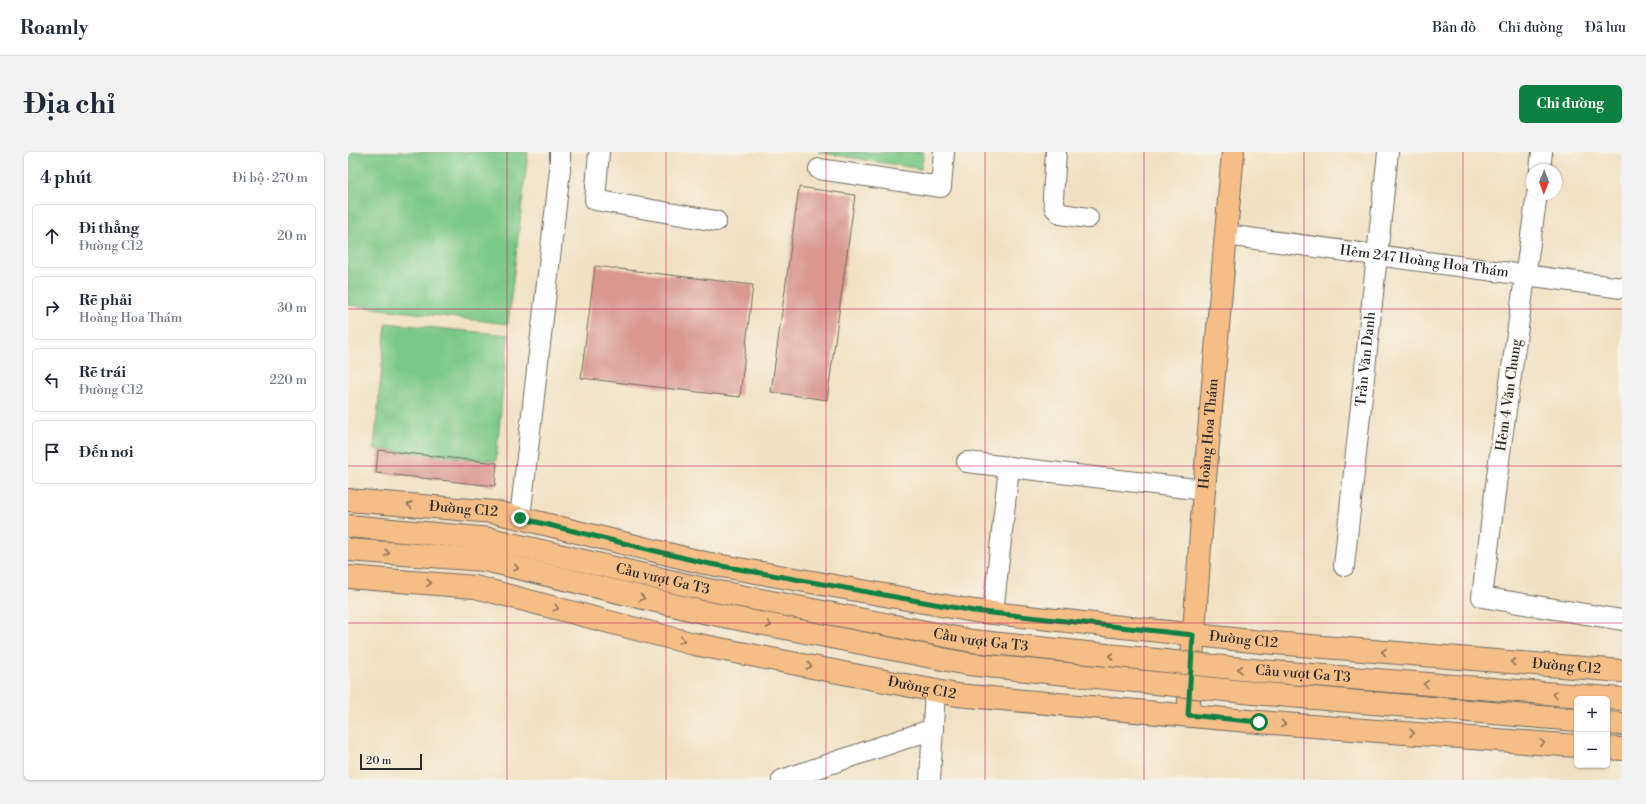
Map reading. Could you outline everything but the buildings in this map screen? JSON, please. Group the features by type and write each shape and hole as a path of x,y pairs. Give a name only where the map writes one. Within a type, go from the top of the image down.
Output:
{"main road":[{"name":"Hoàng Hoa Thám","path":"1188,715 1204,490 1233,152"},
{"name":"Đường C12","path":"348,500 495,512 705,563 974,611 1261,642 1622,671"},
{"name":"Cầu vượt Ga T3","path":"348,526 490,539 704,589 972,641 1262,671 1622,699"},
{"name":"Cầu vượt Ga T3","path":"348,550 485,560 698,611 968,664 1264,694 1574,720"},
{"name":"Đường C12","path":"348,577 476,587 694,644 957,695 1259,722 1574,746"},
{"path":"1610,723 1622,724"},
{"path":"1610,748 1622,749"}],"street":[{"path":"520,518 560,170 560,152"},
{"path":"599,152 595,200 716,221"},
{"path":"819,168 941,187 944,152"},
{"path":"1056,152 1053,198 1055,208 1061,214 1088,218"},
{"name":"Trần Văn Danh","path":"1344,566 1388,152"},
{"path":"1541,164 1542,152"},
{"name":"Hẻm 4 Văn Chung","path":"1536,200 1501,445 1482,597 1622,620"},
{"name":"Hẻm 247 Hoàng Hoa Thám","path":"1226,236 1526,274 1622,288"},
{"path":"967,462 1204,490"},
{"path":"993,613 1009,467"},
{"path":"930,780 935,690"},
{"path":"782,780 933,729"}],"green space":[{"path":"348,152 528,152 508,324 348,305"},
{"path":"818,152 924,152 921,169"},
{"path":"386,323 508,335 496,461 374,449"}],"route":[{"path":"520,518 705,563 974,611 1193,635 1188,715 1259,722"}]}
